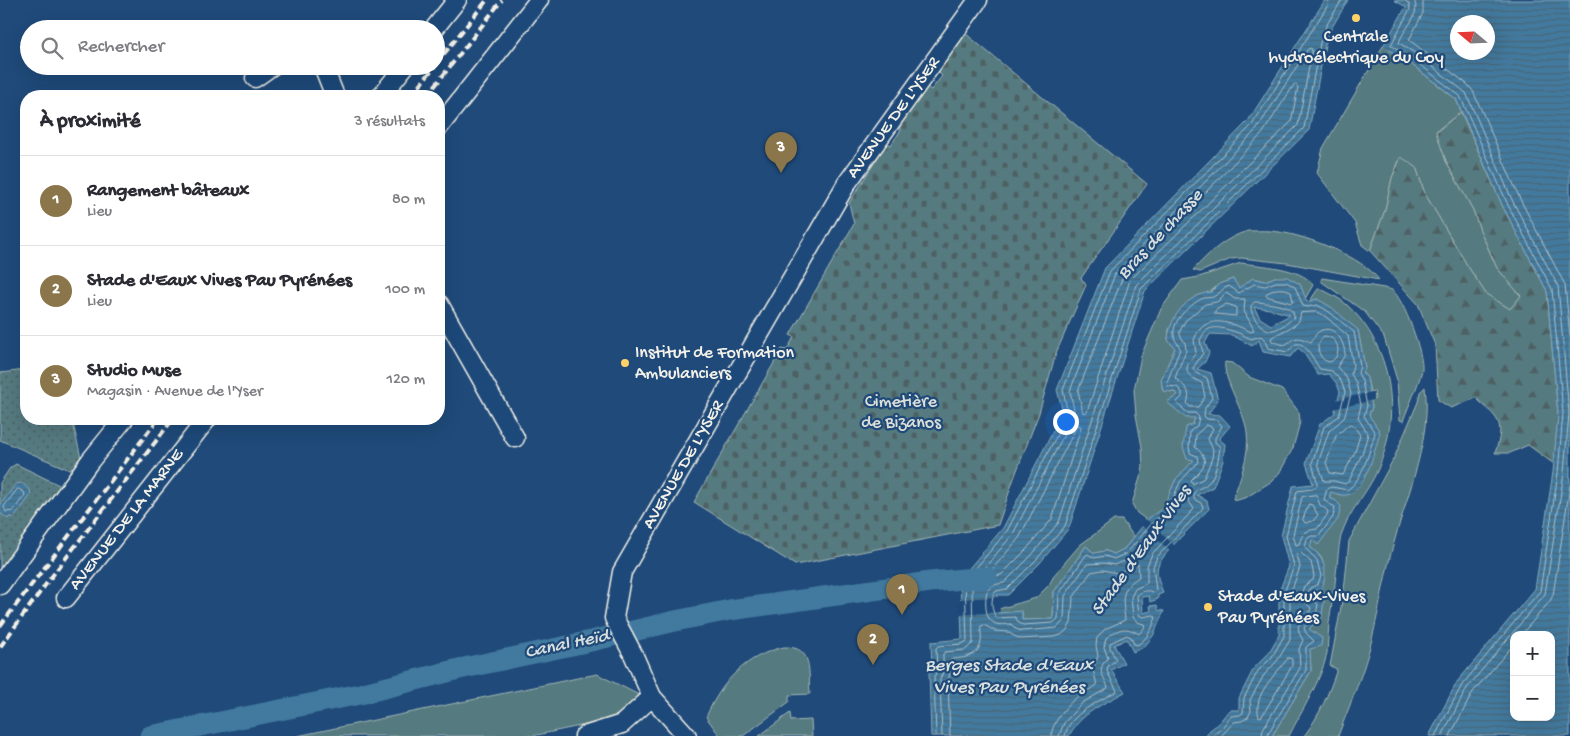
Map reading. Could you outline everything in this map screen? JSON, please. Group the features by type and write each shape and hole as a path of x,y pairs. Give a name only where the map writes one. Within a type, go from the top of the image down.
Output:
{"street":[{"path":"441,20 457,0"},
{"path":"445,118 539,0"},
{"name":"AVENUE DE L'YSER","path":"686,736 652,697 633,654 614,618 622,572 847,183 978,0"},
{"path":"256,78 260,75"},
{"path":"327,75 333,90"},
{"path":"386,90 398,75"},
{"path":"445,315 515,438"},
{"path":"0,584 90,461 119,425"},
{"name":"AVENUE DE LA MARNE","path":"66,598 203,425"},
{"path":"584,736 622,724 652,697"}],"green space":[{"name":"Cimetière de Bizanos","path":"965,33 1147,184 1081,278 1086,285 1056,353 1039,413 998,525 795,565 694,502 782,349 787,350 794,337 790,335 854,224 849,203 887,143 891,145 901,130 899,127 927,87 931,90 942,76 938,72"},
{"path":"1383,46 1411,64 1456,99 1461,112 1436,131 1446,161 1473,210 1497,268 1521,296 1510,309 1486,294 1425,194 1416,167 1400,158 1392,178 1385,210 1370,251 1362,245 1355,223 1317,173 1323,148"},
{"path":"1461,112 1503,207 1547,291 1558,414 1554,464 1528,445 1510,453 1495,453 1500,434 1498,421 1476,398 1451,408 1438,400 1435,345 1418,304 1370,251 1385,210 1392,178 1401,157 1416,167 1425,194 1486,294 1510,309 1521,296 1497,268 1473,210 1446,161 1436,132"},
{"path":"1248,231 1291,234 1319,243 1361,263 1379,280 1287,263 1241,258 1231,259 1200,272 1193,270 1218,246 1232,237"},
{"path":"1241,263 1280,268 1300,274 1313,285 1305,299 1300,284 1275,277 1265,281 1253,278 1239,289 1233,279 1219,284 1169,329 1168,340 1175,348 1161,380 1163,391 1175,392 1179,395 1167,402 1195,418 1193,424 1195,460 1176,479 1163,508 1148,521 1137,513 1132,504 1143,468 1134,390 1141,356 1161,309 1182,280 1199,277"},
{"path":"1322,278 1384,288 1391,290 1397,295 1417,340 1422,363 1422,370 1416,389 1403,421 1400,420 1397,380 1384,337 1365,312 1322,282"},
{"path":"1318,289 1335,296 1347,305 1374,340 1383,360 1388,382 1391,404 1390,426 1385,448 1374,478 1348,518 1341,536 1329,623 1327,653 1321,674 1289,736 1272,736 1311,671 1308,629 1316,622 1312,594 1313,586 1323,565 1318,554 1310,547 1312,539 1318,545 1331,491 1340,495 1372,407 1371,400 1375,399 1374,391 1370,392 1367,378 1362,372 1365,368 1358,330 1317,299 1309,302"},
{"path":"1225,362 1232,363 1249,377 1282,390 1299,412 1300,422 1293,448 1280,472 1272,481 1247,497 1238,500 1233,499 1246,458 1248,441 1245,424 1227,377"},
{"path":"20,371 20,425 73,425 81,458 72,471 0,440 0,373"},
{"path":"1425,387 1425,425 1418,464 1391,551 1372,639 1361,676 1338,736 1304,736 1324,704 1337,669 1330,666 1344,591 1349,541 1394,458 1418,402 1420,392"},
{"path":"16,464 61,486 0,569 0,483 10,468"},
{"path":"1114,520 1122,520 1134,537 1124,549 1114,554 1106,551 1094,553 1086,546 1054,592 1053,619 1022,620 1022,612 1000,613 999,609 1036,598 1049,585 1055,574 1080,545"},
{"path":"784,647 794,648 805,656 809,669 810,694 789,695 789,702 743,736 720,736 706,717 719,692 727,681 746,664 770,651"},
{"path":"597,674 639,695 629,709 609,720 532,736 297,736"},
{"path":"790,713 791,721 811,720 812,736 759,736"}],"water":[{"name":"Berges Stade d'Eaux Vives Pau Pyrénées","path":"1325,0 1348,0 1331,29 1325,45 1309,130 1145,291 1069,528 1039,564 1008,595 997,595 998,613 1022,611 1022,620 1053,619 1054,592 1086,546 1094,553 1106,551 1114,554 1124,549 1150,517 1163,508 1176,479 1194,460 1187,459 1183,447 1186,427 1193,424 1195,418 1186,418 1167,402 1178,395 1175,392 1163,391 1161,380 1175,348 1168,340 1169,331 1181,308 1195,297 1211,292 1219,284 1233,279 1239,288 1253,278 1265,281 1275,277 1287,277 1300,284 1307,302 1317,299 1331,307 1358,330 1365,368 1362,372 1367,378 1372,407 1369,415 1380,432 1370,466 1361,484 1348,495 1331,492 1329,498 1335,500 1341,506 1338,519 1318,545 1312,540 1310,547 1322,560 1325,576 1322,588 1312,593 1324,601 1321,621 1316,622 1309,629 1322,638 1321,646 1310,649 1311,671 1272,736 1206,736 1229,710 1239,710 1239,698 1254,668 1268,654 1279,635 1279,592 1289,566 1281,536 1293,486 1313,484 1306,463 1320,424 1334,414 1340,392 1337,384 1329,374 1318,375 1303,352 1298,348 1290,357 1263,352 1259,340 1252,346 1232,335 1210,334 1205,343 1209,353 1205,362 1197,369 1211,373 1218,400 1208,414 1220,415 1230,426 1219,439 1225,444 1223,461 1213,487 1197,495 1207,501 1209,509 1173,545 1158,566 1158,576 1163,593 1158,595 1158,599 1150,602 1149,596 1142,597 1143,613 1151,611 1150,606 1157,605 1158,610 1164,611 1153,636 1144,647 1133,652 1127,639 1114,645 1124,663 1111,670 1125,692 1086,715 1069,736 931,736 929,672 932,672 931,642 962,639 960,579 1003,528 1063,412 1057,390 1105,268 1248,121","holes":["1254,307 1270,309 1290,315 1271,325 1260,318"]},
{"path":"1394,0 1570,0 1570,736 1429,736 1457,682 1535,589 1553,472 1558,414 1547,291 1503,207 1456,99 1411,64 1383,46 1406,7"},
{"path":"22,483 30,490 31,495 14,518 10,516 8,519 0,513 0,505 16,484"}],"pier":[{"path":"1372,392 1374,400 1333,409 1335,400"},
{"path":"1146,519 1176,547 1171,552 1141,525"},
{"path":"999,597 1000,612 959,615 958,599"}],"waterway":[{"name":"Canal Heïd","path":"150,736 360,694 459,669 730,610 930,582 987,577"}],"railway":[{"path":"445,53 487,0"},
{"path":"445,73 502,0"},
{"path":"416,90 428,75"},
{"path":"432,90 443,75"},
{"path":"0,626 153,425"},
{"path":"0,647 168,425"}],"place":[{"name":"Centrale hydroélectrique du Coy","path":"1356,18"},
{"name":"Studio Muse","path":"781,173"},
{"name":"Institut de Formation Ambulanciers","path":"625,363"},
{"name":"Stade d'Eaux-Vives Pau Pyrénées","path":"1208,607"},
{"name":"Rangement bâteaux","path":"902,615"},
{"name":"Stade d'Eaux Vives Pau Pyrénées","path":"873,665"}],"water label":[{"name":"Bras de chasse","path":"1161,235"},
{"name":"Stade d'Eaux-Vives","path":"1142,551"}]}
